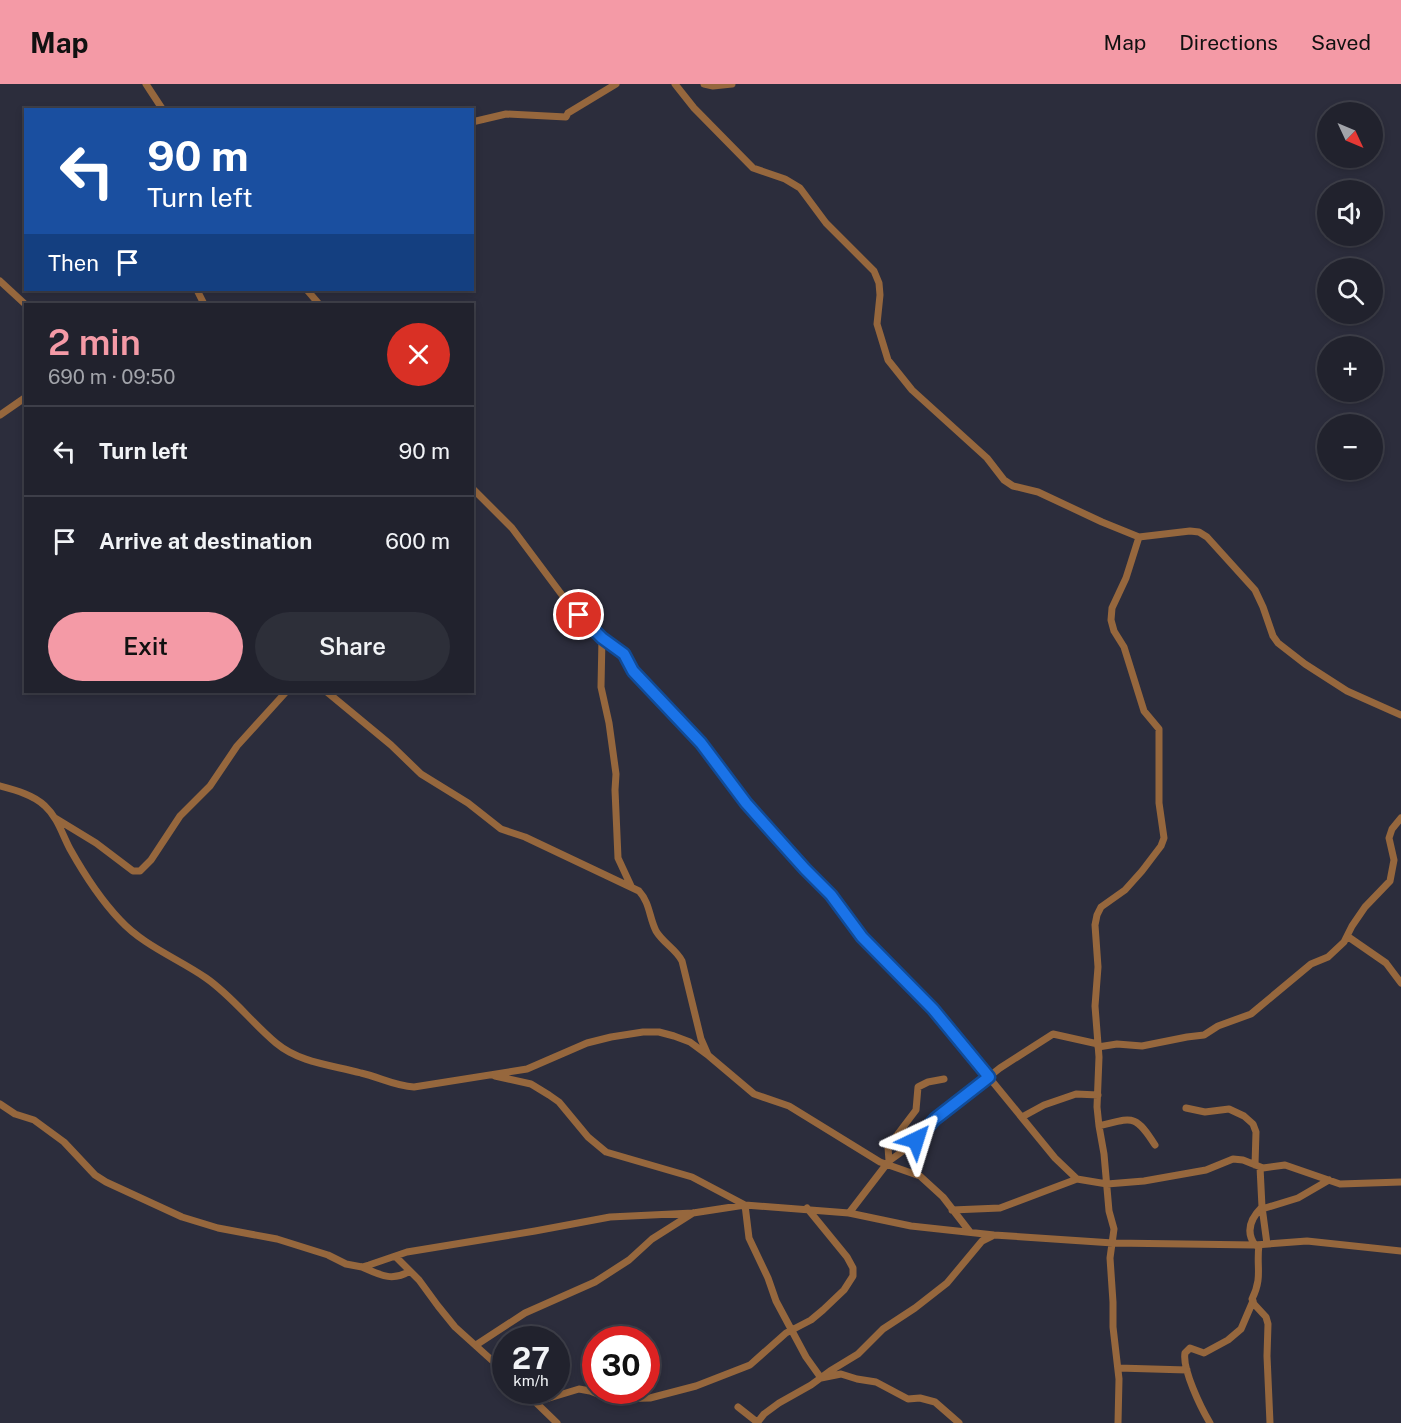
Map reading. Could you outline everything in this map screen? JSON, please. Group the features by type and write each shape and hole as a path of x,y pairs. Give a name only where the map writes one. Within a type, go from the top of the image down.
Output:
{"street":[{"path":"146,84 162,108"},
{"path":"474,122 506,114 567,117 568,113 616,84"},
{"path":"675,84 694,108 753,168 793,183 800,188 826,223 874,271 879,283 880,295 877,324 888,360 912,390 987,458 999,476 1013,486 1038,492 1139,537 1199,532 1207,537 1255,590 1273,636 1278,643 1305,664 1347,691 1401,716"},
{"path":"704,84 713,86 732,84"},
{"path":"0,281 24,303"},
{"path":"0,415 24,398"},
{"path":"474,490 512,528 555,588 602,638 624,654 633,671 701,743 746,803 831,895 862,937 933,1009 1055,1158 1077,1179"},
{"path":"1118,1423 1120,1412 1118,1368 1113,1327 1110,1258 1114,1229 1109,1211 1099,1126 1095,1006 1098,968 1097,915 1107,901 1125,890 1142,871 1161,846 1164,838 1159,803 1159,729 1144,711 1124,646 1114,631 1111,620 1112,608 1126,578 1139,537"},
{"path":"602,638 601,687 616,774 618,858 631,885"},
{"path":"55,818 96,843 133,871 140,871 151,860 180,816 210,786 237,746 285,693"},
{"path":"328,693 391,745 421,774 468,803 501,829 525,837 631,885 639,891 647,902 657,932 682,961 701,1039 709,1056"},
{"path":"0,786 41,802 55,818 70,849 93,885 120,920 141,939 209,980 277,1044 292,1054 308,1061 363,1073 406,1087 527,1070 587,1043 643,1032 659,1032 690,1042 754,1094 789,1106 860,1152 920,1176 943,1197 970,1232"},
{"path":"849,1213 888,1163 914,1143 935,1119 989,1077 1053,1034 1098,1046 1117,1044 1142,1046 1204,1035 1218,1026 1251,1014 1311,963 1328,957 1344,942 1365,907 1390,881 1394,860 1389,838 1392,829 1401,818"},
{"path":"1347,936 1386,963 1401,983"},
{"path":"493,1075 506,1080 531,1084 549,1095 559,1102 588,1137 606,1152 692,1177 745,1205"},
{"path":"888,1163 888,1147 916,1110 918,1087 928,1082 944,1079"},
{"path":"1022,1117 1044,1105 1076,1094 1098,1095"},
{"path":"0,1104 15,1114 34,1120 64,1142 95,1175 106,1182 182,1217 219,1228 277,1239 392,1278 410,1271"},
{"path":"1186,1108 1205,1112 1229,1109 1245,1116 1253,1124 1256,1132 1262,1208 1259,1283 1244,1325 1228,1340 1204,1353 1187,1349 1184,1360 1199,1404 1210,1423"},
{"path":"1099,1126 1134,1120 1145,1130 1155,1145"},
{"path":"952,1210 1000,1208 1077,1179 1107,1184 1175,1177 1206,1170 1233,1159 1243,1160 1257,1166 1285,1165 1346,1184 1401,1182"},
{"path":"1260,1244 1250,1239 1249,1230 1254,1218 1262,1208 1298,1198 1329,1180"},
{"path":"745,1205 753,1250 768,1278 790,1330 821,1378"},
{"path":"362,1267 407,1252 535,1232 610,1217 693,1212 745,1205 849,1213 911,1226 994,1235 1113,1243 1260,1244 1307,1241 1401,1251"},
{"path":"570,1392 579,1389 611,1399 650,1398 673,1392 746,1368 790,1330 811,1320 849,1284 854,1272 846,1256 807,1209"},
{"path":"476,1345 525,1313 595,1282 629,1260 652,1239 693,1212"},
{"path":"738,1407 757,1423 779,1403 858,1354 890,1324 935,1293 957,1272 982,1241 994,1235"},
{"path":"396,1257 426,1288 445,1315 492,1360"},
{"path":"1253,1301 1266,1317 1268,1324 1270,1423"},
{"path":"1118,1368 1187,1370"},
{"path":"821,1378 841,1374 876,1382 908,1399 920,1398 935,1402 959,1423"},
{"path":"538,1404 557,1423"}],"route":[{"path":"579,615 602,638 624,654 633,671 701,743 746,803 826,889 862,937 933,1009 989,1077 935,1119 916,1140"}]}
